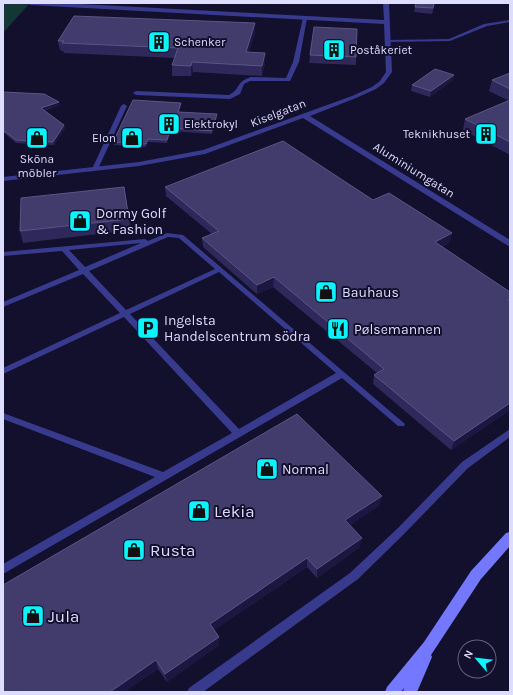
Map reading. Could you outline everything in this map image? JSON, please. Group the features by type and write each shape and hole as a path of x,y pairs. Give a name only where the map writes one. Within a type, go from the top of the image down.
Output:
{"main road":[{"path":"392,692 429,647 476,575 510,537"},
{"path":"410,692 429,647"}],"street":[{"path":"30,3 387,22"},
{"name":"Kiselgatan","path":"3,179 172,160 205,152 305,116 374,88 382,82 389,72 386,3"},
{"name":"Aluminiumgatan","path":"305,116 510,244"}],"lane":[{"path":"136,93 230,97 238,93 242,83 245,80 288,80 296,62 306,18"},
{"path":"388,41 450,40 486,25 510,21"},
{"path":"95,169 124,106"},
{"path":"3,305 167,235 181,236 401,424"},
{"path":"3,254 154,241"},
{"path":"64,249 238,433"},
{"path":"3,371 220,269"},
{"path":"3,569 342,374"},
{"path":"3,416 163,476"},
{"path":"193,692 354,576 401,531 465,465 510,432"}],"green space":[{"path":"3,3 30,3 3,33"}],"building":[{"path":"416,3 434,3 433,8 415,7"},
{"name":"Schenker","path":"74,16 255,23 246,52 265,53 262,66 192,62 191,66 172,65 178,48 62,43 64,41 58,41"},
{"name":"Poståkeriet","path":"314,27 357,29 356,57 310,55"},
{"path":"435,69 454,75 431,91 412,85"},
{"path":"510,73 510,89 492,80"},
{"path":"3,92 44,94 59,102 41,108 64,125 53,142 16,140 3,130"},
{"name":"Elektrokyl","path":"133,100 181,103 178,112 217,114 212,131 171,128 167,140 148,139 146,144 113,142"},
{"path":"510,100 510,142 465,119"},
{"path":"283,141 373,200 389,193 452,233 435,242 510,292 510,299 508,300 510,301 510,403 454,441 374,375 384,369 274,277 257,285 202,238 219,231 165,187"},
{"path":"124,187 129,219 20,231 21,198"},
{"path":"297,414 382,496 345,520 362,538 317,569 307,558 210,624 219,637 165,674 156,660 110,692 3,692 3,585"}],"place":[{"name":"Schenker","path":"159,42"},
{"name":"Poståkeriet","path":"334,50"},
{"name":"Elektrokyl","path":"169,124"},
{"name":"Teknikhuset","path":"486,134"},
{"name":"Sköna möbler","path":"37,138"},
{"name":"Elon","path":"132,138"},
{"name":"Dormy Golf & Fashion","path":"80,221"},
{"name":"Bauhaus","path":"326,292"},
{"name":"Ingelsta Handelscentrum södra","path":"148,328"},
{"name":"Pølsemannen","path":"338,329"},
{"name":"Normal","path":"267,469"},
{"name":"Lekia","path":"199,511"},
{"name":"Rusta","path":"134,550"},
{"name":"Jula","path":"33,616"}]}
